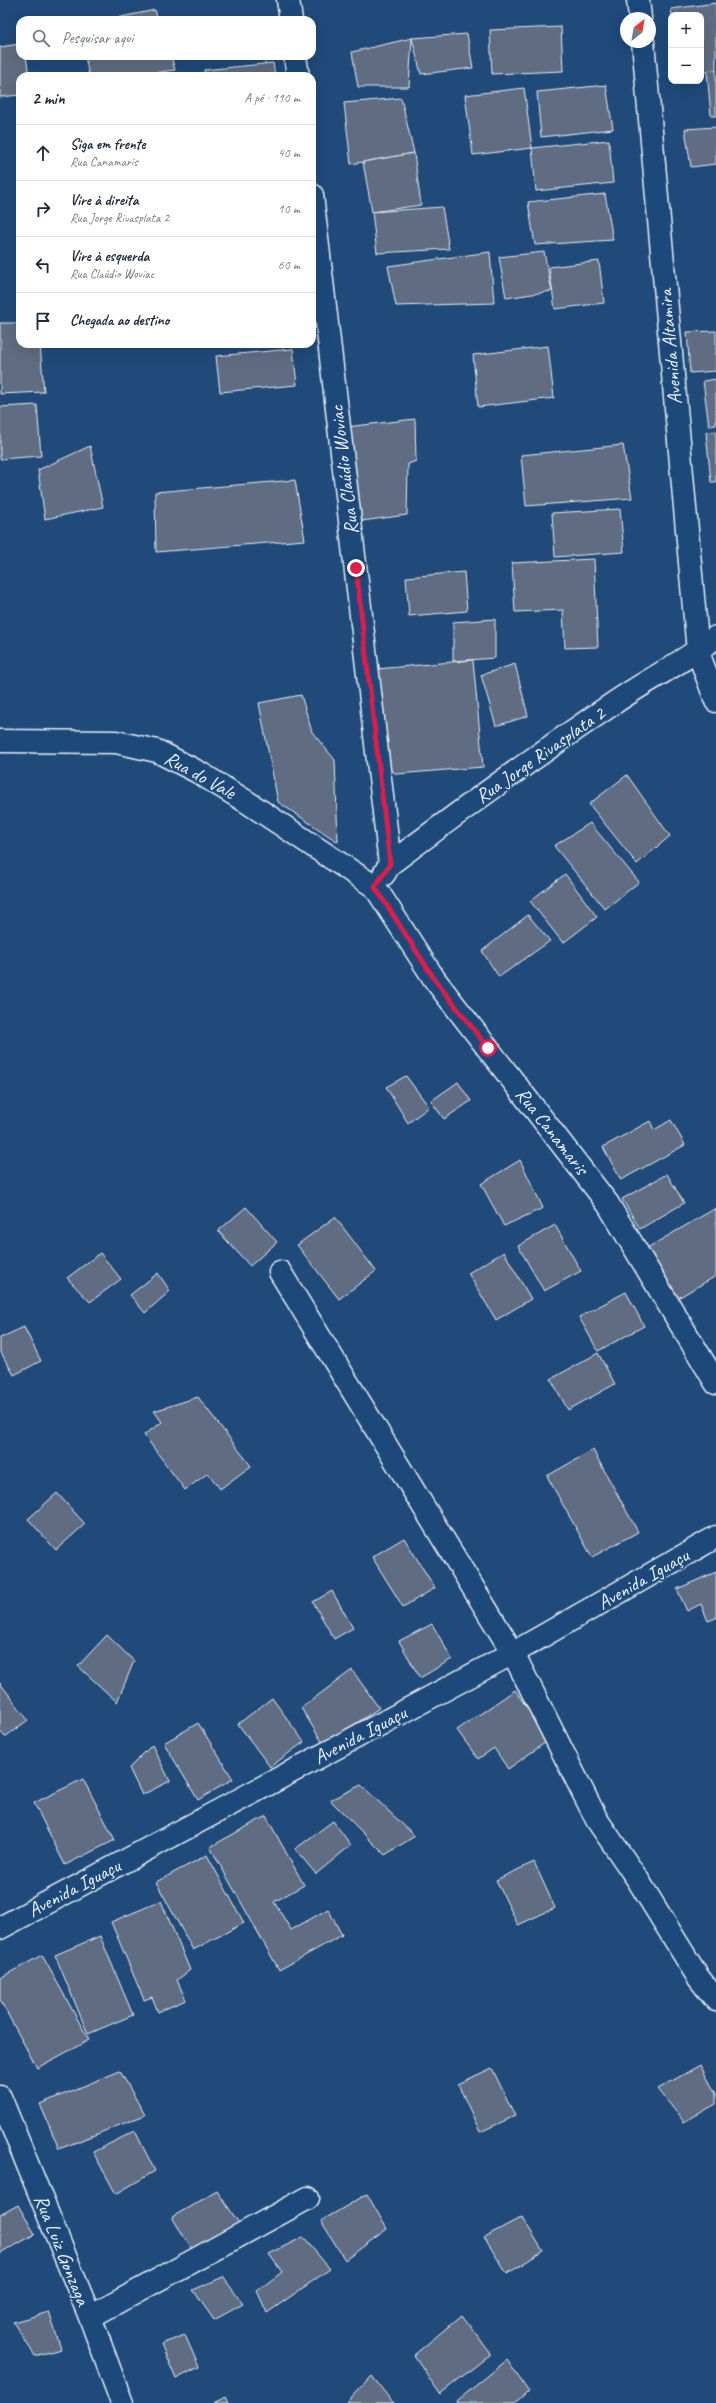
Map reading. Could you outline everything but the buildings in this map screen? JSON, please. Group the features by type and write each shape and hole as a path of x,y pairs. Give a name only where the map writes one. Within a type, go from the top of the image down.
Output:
{"street":[{"path":"288,0 290,16"},
{"path":"638,0 639,12"},
{"name":"Avenida Altamira","path":"644,48 698,652 716,701"},
{"path":"296,60 297,72"},
{"name":"Rua Claúdio Woviac","path":"316,229 390,864"},
{"name":"Rua Jorge Rivasplata 2","path":"375,887 390,864 448,820 615,702 698,652 716,637"},
{"name":"Rua do Vale","path":"0,741 116,742 157,751 198,772 375,887"},
{"name":"Rua Canamaris","path":"375,887 435,980 608,1204 716,1383"},
{"path":"280,1272 513,1653 597,1820 638,1880 698,1977 716,2000"},
{"name":"Avenida Iguaçu","path":"0,1928 513,1653 716,1537"},
{"name":"Rua Luiz Gonzaga","path":"0,2097 90,2317 122,2403"},
{"path":"90,2317 308,2198"}],"route":[{"path":"356,568 390,864 375,887 435,980 488,1048"}]}
